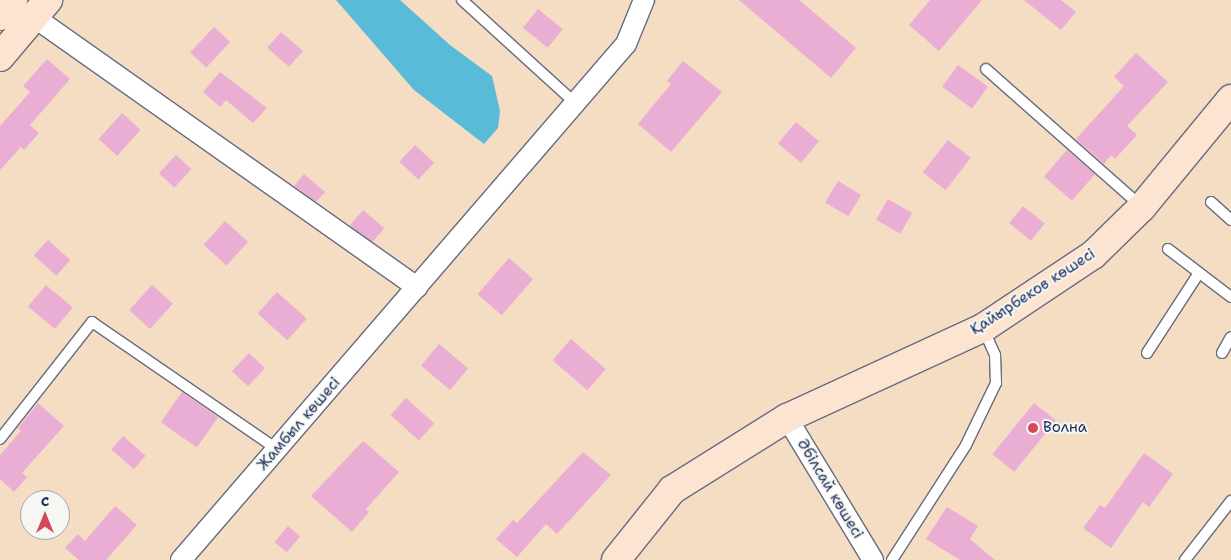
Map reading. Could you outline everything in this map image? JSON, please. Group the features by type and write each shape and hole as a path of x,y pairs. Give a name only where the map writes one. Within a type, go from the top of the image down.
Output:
{"main road":[{"path":"0,16 32,6"},
{"path":"0,57 32,6"},
{"name":"Қайырбеков көшесі","path":"616,560 672,490 786,418 983,328 1093,255 1142,207 1231,99"}],"street":[{"name":"Жамбыл көшесі","path":"181,560 626,44 644,0"},
{"path":"32,6 417,288"},
{"name":"Әбілсай көшесі","path":"786,418 873,560"}],"lane":[{"path":"462,0 575,103"},
{"path":"986,69 1142,207"},
{"path":"1210,202 1231,220"},
{"path":"1168,250 1231,297"},
{"path":"1146,353 1199,273"},
{"path":"0,440 92,322 276,450"},
{"path":"892,560 966,445 996,383 995,355 983,328"},
{"path":"1222,353 1231,337"},
{"path":"1185,560 1231,501"}],"water":[{"path":"336,0 400,0 450,45 492,76 500,111 498,128 484,144 414,90"}],"building":[{"path":"739,0 799,0 856,48 831,78"},
{"path":"930,0 982,0 939,51 909,25"},
{"path":"1024,0 1061,0 1076,12 1061,30"},
{"path":"538,9 563,29 548,48 523,28"},
{"path":"214,27 230,42 206,68 190,53"},
{"path":"281,32 303,51 289,67 267,48"},
{"path":"1136,53 1168,82 1127,126 1137,135 1115,159 1111,155 1104,164 1076,139 1124,86 1114,77"},
{"path":"47,59 70,79 30,125 39,133 24,150 21,147 0,170 0,126 30,92 23,86"},
{"path":"683,61 722,92 671,152 638,124 671,84 667,81"},
{"path":"958,65 988,87 972,109 942,87"},
{"path":"220,72 267,108 253,123 226,100 220,107 203,92"},
{"path":"122,113 141,130 117,156 99,139"},
{"path":"796,122 819,141 801,163 778,143"},
{"path":"948,140 971,158 946,190 923,172"},
{"path":"415,145 434,163 418,180 399,162"},
{"path":"1067,150 1095,174 1072,201 1044,176"},
{"path":"176,155 191,169 174,188 159,173"},
{"path":"304,174 325,192 316,202 294,186"},
{"path":"838,181 861,195 848,216 825,202"},
{"path":"888,199 912,213 900,234 876,220"},
{"path":"1023,206 1045,224 1031,241 1009,223"},
{"path":"363,210 384,228 371,243 350,225"},
{"path":"225,221 248,242 227,266 204,245"},
{"path":"48,240 70,260 56,276 34,256"},
{"path":"509,258 533,279 502,315 478,294"},
{"path":"46,285 73,307 55,329 28,306"},
{"path":"152,285 173,304 150,329 129,310"},
{"path":"277,292 307,319 287,340 258,314"},
{"path":"571,339 606,369 587,390 553,360"},
{"path":"439,344 468,368 450,390 421,365"},
{"path":"249,353 265,368 248,386 232,371"},
{"path":"182,392 218,417 197,448 161,422"},
{"path":"406,398 434,423 419,441 391,415"},
{"path":"38,403 64,426 22,473 27,477 14,492 0,479 0,455 21,431 18,428"},
{"path":"1034,403 1056,421 1014,472 992,454"},
{"path":"123,436 146,456 134,469 111,450"},
{"path":"363,441 399,472 366,509 369,512 352,532 311,496"},
{"path":"583,452 611,475 557,534 546,524 517,557 496,539 513,520 517,523"},
{"path":"1144,453 1173,474 1149,507 1143,502 1111,548 1083,528 1100,505 1105,508"},
{"path":"115,506 137,525 106,560 79,560 65,548 78,534 85,541"},
{"path":"947,507 978,526 970,539 995,560 960,560 926,539"},
{"path":"288,526 300,536 287,552 275,542"}],"place":[{"name":"Волна","path":"1033,428"}]}
